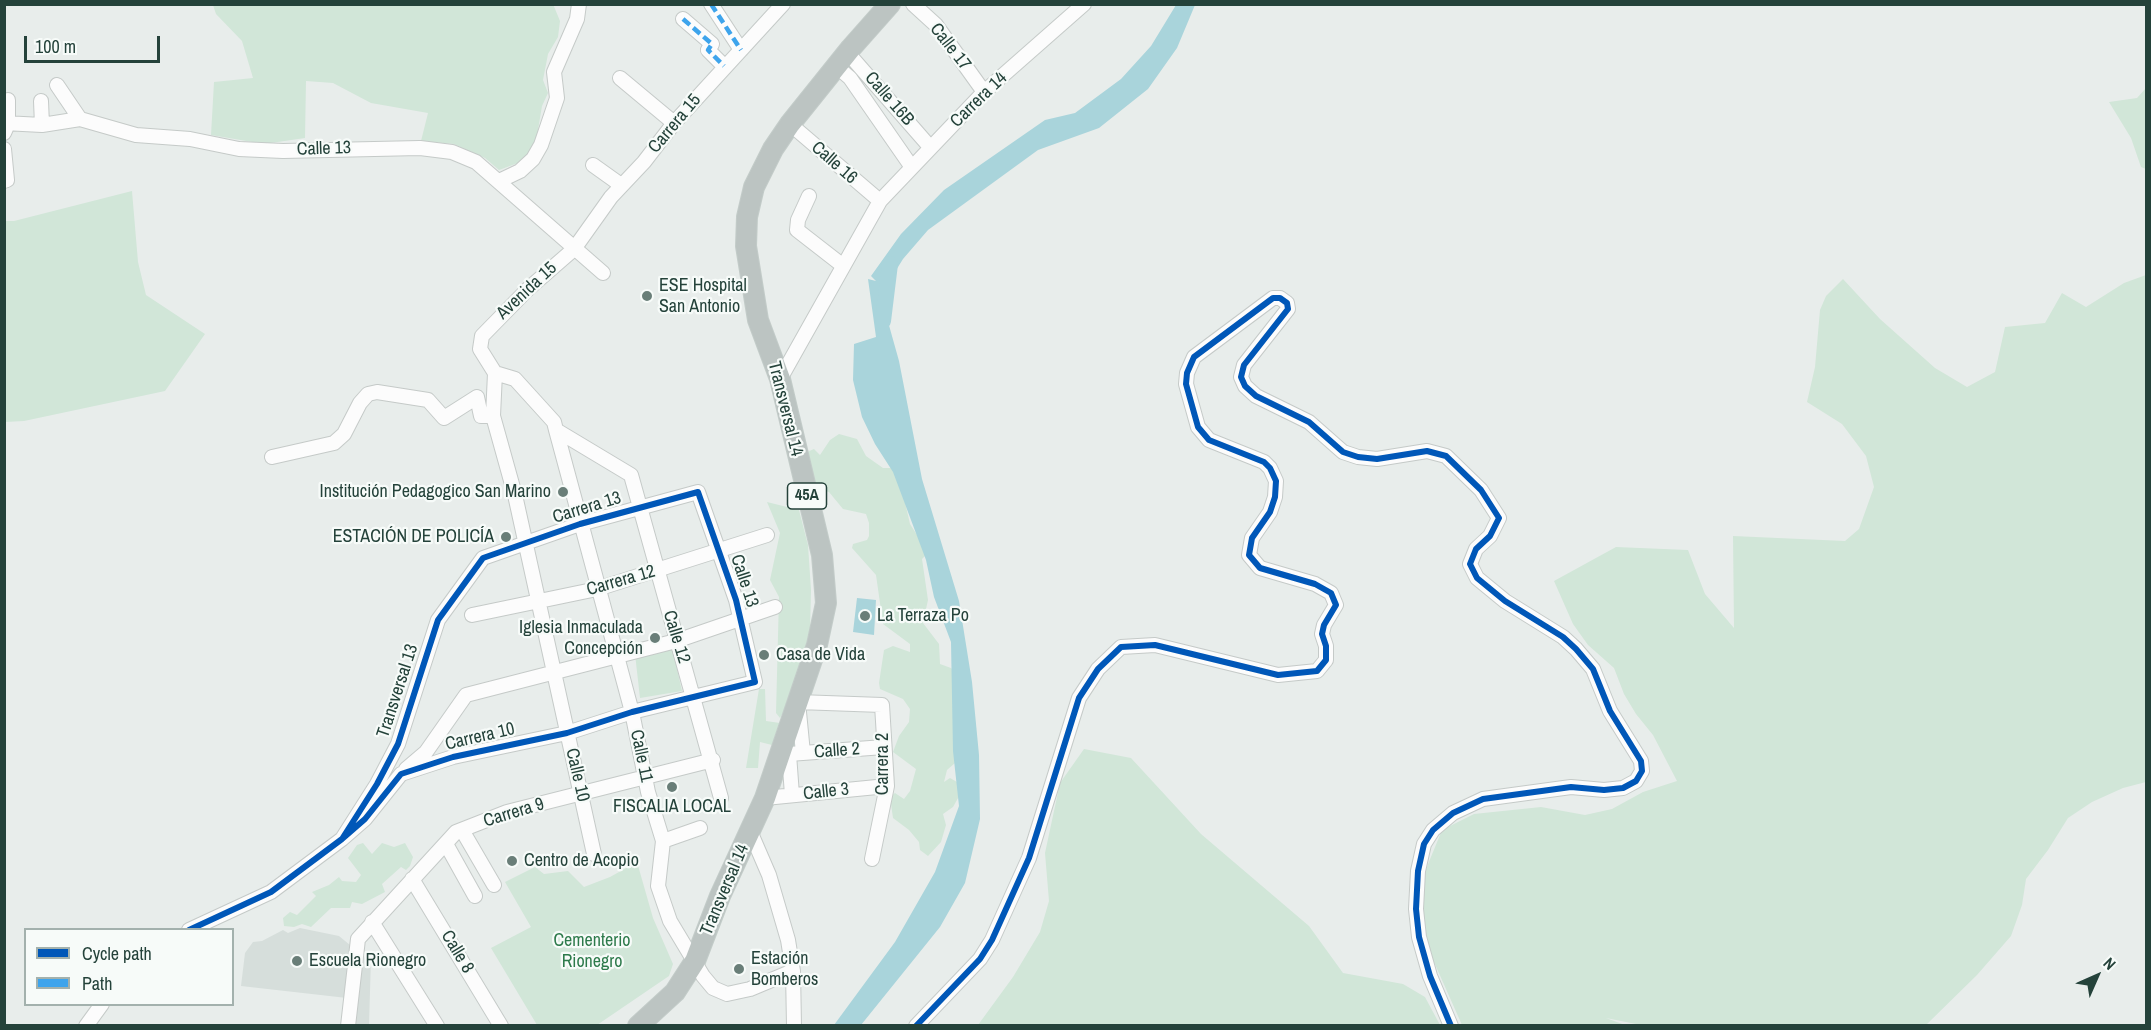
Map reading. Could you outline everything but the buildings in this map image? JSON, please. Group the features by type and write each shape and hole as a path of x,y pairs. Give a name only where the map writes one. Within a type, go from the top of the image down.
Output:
{"highway":[{"name":"Transversal 14","path":"638,1026 663,1006 695,961 720,896 765,798 818,645 826,603 822,555 780,379 758,320 746,246 747,217 754,187 773,149 790,124 890,4"}],"street":[{"path":"499,181 520,171 533,159 541,145 557,98 556,65 577,19 579,4"},
{"path":"711,4 741,50"},
{"name":"Carrera 15","path":"574,249 621,185 644,162 674,123 724,66 783,4"},
{"name":"Calle 17","path":"913,4 936,25 984,92"},
{"name":"Carrera 14","path":"780,379 880,201 910,166 984,92 1084,4"},
{"path":"683,19 712,44 708,50 724,66"},
{"path":"842,59 849,78 910,166"},
{"name":"Calle 16B","path":"842,59 930,147"},
{"path":"620,78 674,123"},
{"path":"57,86 80,119"},
{"path":"6,127 8,100"},
{"path":"41,100 42,125"},
{"name":"Calle 13","path":"6,127 42,125 80,119 136,135 190,139 238,149 283,151 420,148 452,152 476,162 603,273"},
{"name":"Calle 16","path":"790,124 880,201"},
{"path":"4,149 6,180"},
{"path":"593,165 621,185"},
{"path":"808,196 798,220 797,230 842,265"},
{"name":"Avenida 15","path":"495,373 480,349 482,336 528,289 574,249"},
{"path":"916,1026 980,959 992,940 1029,858 1079,698 1098,669 1121,647 1155,645 1278,675 1317,671 1326,660 1326,646 1322,634 1336,605 1331,594 1314,584 1260,568 1249,555 1252,538 1270,513 1275,497 1276,481 1270,468 1264,462 1209,440 1198,427 1186,384 1186,373 1194,357 1274,298 1280,297 1287,303 1288,309 1244,365 1241,377 1245,386 1256,396 1309,422 1343,452 1358,457 1377,459 1427,451 1446,456 1481,490 1499,518 1490,536 1476,549 1470,564 1477,578 1505,602 1563,637 1576,649 1593,669 1610,711 1641,761 1642,771 1636,781 1623,788 1604,790 1571,787 1483,799 1452,813 1433,830 1424,844 1418,870 1416,909 1419,937 1430,976 1451,1026"},
{"path":"495,373 515,380 554,422 556,430"},
{"name":"Calle 10","path":"495,373 493,416 510,475 594,854"},
{"name":"Calle 10","path":"272,457 334,443 344,434 360,403 368,394 377,392 428,400 444,418 477,397 481,416 493,416"},
{"name":"Calle 12","path":"556,430 631,476 641,507 656,572 713,760 721,798"},
{"name":"Calle 11","path":"556,430 632,712 663,841 658,886 670,921 703,976 713,988 727,994 750,989 794,971"},
{"name":"Calle 13","path":"698,492 741,618 755,682"},
{"name":"Carrera 13","path":"487,556 580,524 698,492"},
{"name":"Carrera 12","path":"472,615 597,589 767,536"},
{"name":"Transversal 13","path":"342,839 377,784 398,744 438,620 479,562 487,556"},
{"path":"193,928 271,892 342,839 364,819 401,774 426,752 466,695 555,671 617,658 676,641 775,607"},
{"name":"Carrera 10","path":"401,774 453,757 567,733 632,712 755,682"},
{"path":"798,702 803,753"},
{"name":"Carrera 2","path":"798,702 882,705 887,786 872,859"},
{"name":"Calle 2","path":"792,795 789,753 884,747"},
{"name":"Carrera 9","path":"348,1026 358,939 412,879 462,830 507,812 713,760"},
{"name":"Calle 3","path":"765,798 887,786"},
{"path":"663,841 700,828"},
{"path":"462,830 494,885"},
{"path":"750,831 774,893 788,940 794,971 794,1026"},
{"path":"446,844 475,896"},
{"name":"Calle 8","path":"412,879 501,1026"},
{"path":"372,922 437,1026"},
{"path":"86,1026 101,1006"}],"shaded area":[{"name":"Escuela Rionegro","path":"300,928 339,936 350,945 347,998 241,986 245,953 253,942 262,941 283,930 288,933"},
{"path":"358,957 371,958 369,1025 356,1025"}],"green space":[{"path":"553,4 560,21 558,37 548,54 543,80 548,93 542,106 536,142 526,160 499,170 485,158 454,144 421,141 428,113 371,103 333,83 306,81 305,138 264,144 211,135 214,82 253,78 242,41 216,14 213,5"},
{"path":"2146,88 2146,169 2141,167 2131,138 2109,102 2137,98"},
{"path":"132,191 138,262 146,295 205,334 165,391 24,421 5,422 5,221 14,221"},
{"path":"2146,275 2146,782 2123,788 2092,802 2068,818 2026,879 2022,905 2011,936 1977,975 1926,1025 1646,1026 1606,1018 1625,1025 1462,1025 1422,935 1424,874 1442,830 1474,814 1541,807 1585,815 1612,809 1643,792 1677,781 1653,735 1624,694 1614,668 1588,645 1573,624 1554,581 1616,547 1688,550 1705,594 1734,628 1733,536 1845,541 1859,529 1874,487 1866,456 1842,424 1807,402 1815,367 1820,310 1826,296 1843,279 1880,319 1935,368 1967,387 1995,372 2005,327 2045,323 2062,293 2086,307 2124,283"},
{"path":"839,434 857,439 866,456 883,468 891,468 899,476 910,524 917,535 925,536 928,553 922,559 928,600 923,623 939,644 940,664 951,668 959,677 955,763 947,770 944,782 950,778 957,782 962,791 953,807 943,814 946,825 941,842 928,856 920,850 919,842 909,830 893,818 890,797 895,793 904,799 910,791 916,769 893,752 899,736 909,722 910,709 903,699 880,689 879,683 884,650 893,646 910,652 910,644 883,624 876,575 852,548 853,544 867,540 869,536 866,514 843,509 829,492 812,488 800,455 814,449 820,455 830,440"},
{"path":"767,502 799,510 808,545 811,590 810,632 792,696 780,718 776,713 779,597 770,580 780,533"},
{"path":"671,642 682,691 640,698 635,654"},
{"path":"759,689 765,689 766,721 780,723 783,734 772,745 760,742 758,768 746,768"},
{"path":"1084,749 1131,758 1201,834 1309,926 1343,973 1403,984 1425,997 1440,1025 978,1025 1013,977 1040,932 1049,901 1045,853 1060,783"},
{"path":"363,843 372,854 382,843 394,847 405,843 413,857 410,866 406,870 401,867 382,884 385,892 362,904 352,902 350,908 331,908 311,927 302,924 294,927 284,926 283,918 290,912 297,915 316,896 312,892 329,885 339,877 342,881 356,882 361,875 348,858 357,845"},
{"name":"Cementerio Rionegro","path":"637,862 653,918 673,964 669,976 597,1025 537,1025 491,948 531,927 505,882 535,867 544,874 568,871 584,887 610,877"}],"water":[{"path":"1176,5 1195,5 1177,48 1148,89 1099,128 1038,150 928,230 903,259 885,288 885,311 899,361 922,479 959,601 972,682 979,755 980,819 965,883 940,927 861,1025 834,1025 895,942 935,872 959,806 953,751 951,642 934,597 926,560 893,472 875,444 862,417 853,380 854,344 876,337 868,279 876,281 871,276 901,234 944,190 1045,120 1075,113 1121,79 1151,46"},
{"name":"La Terraza Po","path":"857,598 876,600 874,635 853,632"}],"waterway":[{"path":"883,321 890,264"}],"marked path":[{"path":"711,4 741,50"},
{"path":"683,19 712,44 708,50 724,66"}],"cycle path":[{"path":"916,1026 980,959 992,940 1029,858 1079,698 1098,669 1121,647 1155,645 1278,675 1317,671 1326,660 1326,646 1322,634 1324,625 1336,605 1331,593 1315,584 1260,568 1249,555 1252,538 1270,512 1275,497 1276,481 1270,468 1264,462 1209,440 1198,427 1186,384 1187,373 1194,357 1273,298 1280,298 1287,303 1288,309 1244,365 1241,377 1245,386 1256,396 1309,422 1343,452 1358,457 1377,459 1427,451 1446,456 1481,490 1499,518 1490,536 1476,549 1470,564 1477,578 1505,601 1563,637 1576,649 1593,669 1610,711 1641,761 1642,771 1636,781 1623,788 1604,790 1571,787 1483,799 1453,813 1433,830 1424,844 1418,871 1416,909 1419,937 1430,976 1451,1026"},
{"path":"698,492 736,600 755,682 632,712 567,733 453,757 401,774 365,819 342,839 377,784 398,744 438,620 483,558 580,524 698,492"},
{"path":"193,928 271,892 342,839"}],"place":[{"name":"ESE Hospital San Antonio","path":"647,296"},
{"name":"Institución Pedagogico San Marino","path":"563,492"},
{"name":"ESTACIÓN DE POLICÍA","path":"506,537"},
{"name":"La Terraza Po","path":"865,616"},
{"name":"Iglesia Inmaculada Concepción","path":"655,638"},
{"name":"Casa de Vida","path":"764,655"},
{"name":"FISCALIA LOCAL","path":"672,787"},
{"name":"Centro de Acopio","path":"512,861"},
{"name":"Escuela Rionegro","path":"297,961"},
{"name":"Estación Bomberos","path":"739,969"}]}
